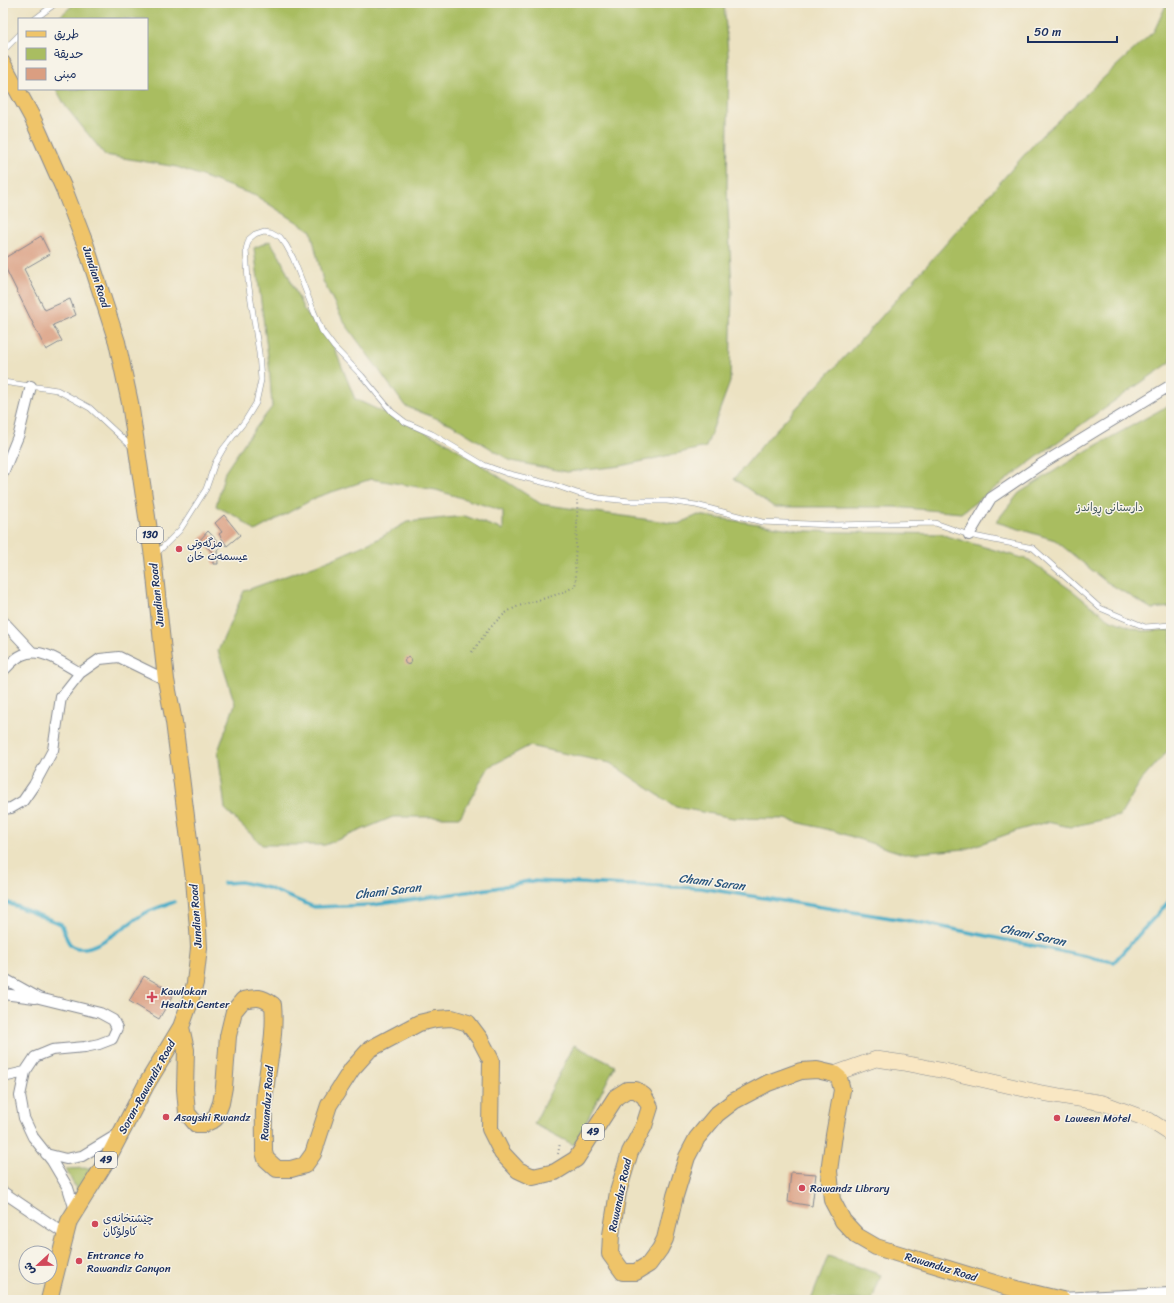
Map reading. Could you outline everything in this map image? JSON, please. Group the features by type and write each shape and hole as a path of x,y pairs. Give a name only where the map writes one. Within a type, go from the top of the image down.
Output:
{"main road":[{"name":"Jundian Road","path":"3,64 32,117 64,189 86,246 117,342 130,403 153,557 166,680 174,722 194,879 198,935 198,960 195,983 181,1027"},
{"name":"Rawanduz Road","path":"181,1027 186,1050 185,1089 187,1113 196,1124 204,1124 215,1119 221,1104 224,1087 228,1036 234,1011 243,1000 264,998 273,1005 273,1040 265,1094 264,1152 266,1159 277,1169 291,1169 305,1165 313,1154 329,1105 352,1069 370,1049 419,1023 436,1019 452,1018 468,1023 480,1039 491,1060 490,1129 502,1153 518,1170 533,1177 555,1172 576,1159 616,1097 627,1090 636,1090 644,1096 650,1107 644,1126 630,1152 618,1192 611,1235 610,1254 623,1272 636,1272 649,1264 660,1249 665,1239 675,1196 687,1157 697,1138 717,1114 734,1101 768,1083 801,1072 817,1070 834,1074 839,1078 842,1090 829,1171 832,1200 843,1221 857,1236 876,1247 1004,1286 1061,1299"},
{"name":"Soran-Rawandiz Road","path":"50,1300 69,1221 93,1183 123,1131 146,1085 181,1027"}],"street":[{"path":"969,535 991,498 1043,463 1171,385"},
{"path":"3,473 19,434 31,386"},
{"path":"3,621 32,652"},
{"path":"3,671 22,655 32,652 42,653 80,672"},
{"path":"3,809 11,808 23,801 34,785 53,750 61,697 80,672 100,659 119,657 166,680"},
{"path":"3,978 39,998"},
{"path":"3,994 39,998 100,1013 113,1020 117,1028 112,1039 99,1044 52,1050 35,1057 25,1072 20,1096 24,1118 33,1137 68,1188 75,1210"},
{"path":"834,1074 876,1059 945,1071 1042,1093 1103,1103 1149,1120 1171,1134"},
{"path":"3,1077 25,1072"},
{"path":"46,1154 66,1158 82,1156 123,1131"},
{"path":"3,1192 65,1234"},
{"path":"1061,1299 1140,1297 1171,1293"}],"lane":[{"path":"36,18 56,3"},
{"path":"3,51 18,36"},
{"path":"153,557 180,530 206,489 215,463 223,449 245,421 256,403 261,380 259,353 248,281 246,249 249,239 255,234 264,231 271,232 280,237 286,245 293,258 322,331 334,347 362,376 392,412 405,422 432,434 484,465 506,473 599,498 630,501 667,501 696,504 762,522 832,525 935,523 969,535 1033,548 1100,608 1145,627 1171,625"},
{"path":"3,382 57,390 90,408 137,452"}],"path":[{"path":"472,652 490,626 505,614 520,605 559,594 574,586 576,579 575,566 578,520 577,493"}],"green space":[{"path":"75,3 724,3 729,65 727,187 732,290 730,382 706,447 621,466 567,472 511,461 451,424 405,406 344,322 323,281 311,231 256,196 177,167 105,155 66,107 57,90 148,90 148,18 58,18"},
{"path":"1167,3 1171,3 1171,362 1097,413 961,513 894,507 774,507 734,479 770,436 867,333 1040,137 1154,31"},
{"path":"270,241 280,257 304,310 334,347 355,399 446,442 541,504 678,524 698,515 804,531 940,534 1029,560 1111,620 1142,631 1171,630 1171,747 1140,782 1120,816 1070,827 1047,822 1019,830 966,849 904,854 834,831 784,819 733,818 676,807 610,763 529,746 489,767 460,817 393,817 325,845 262,845 225,809 218,751 235,704 218,651 244,591 330,560 378,539 407,522 465,516 503,530 503,511 436,490 371,479 317,497 255,531 239,518 216,506 225,472 247,439 272,407 269,364 254,248"},
{"name":"دارستانی ڕواندز","path":"1171,404 1171,607 1152,609 1105,581 1055,540 996,522 1019,493 1088,450"},
{"path":"574,1045 615,1066 574,1145 534,1124"},
{"path":"96,1168 79,1195 66,1169"},
{"path":"828,1256 881,1275 872,1300 811,1300"}],"building":[{"path":"41,236 50,254 24,269 45,310 70,299 76,315 53,325 62,341 46,350 3,263 3,259"},
{"path":"224,515 240,535 227,546 219,534 222,532 215,523"},
{"path":"208,531 222,546 217,550 218,564 213,564 213,553 200,540"},
{"path":"408,657 411,658 411,664 408,665 405,664 404,661 405,658"},
{"name":"Kawlokan Health Center","path":"144,976 174,993 159,1019 129,1001"},
{"name":"Rawandz Library","path":"791,1172 816,1174 812,1206 788,1202"}],"waterway":[{"name":"Chami Saran","path":"224,883 241,882 268,888 314,907 373,905 495,888 529,881 701,888 923,923 1114,962 1171,899"},
{"name":"Chami Saran","path":"3,901 61,924 69,943 74,947 82,948 91,947 100,943 135,919 153,909 174,902"}],"place":[{"name":"مزگەوتی عیسمەت خان","path":"179,549"},
{"name":"Kawlokan Health Center","path":"152,997"},
{"name":"Asayshi Rwandz","path":"166,1117"},
{"name":"Laween Motel","path":"1057,1118"},
{"name":"Rawandz Library","path":"802,1188"},
{"name":"چێشتخانه‌ی كاولۆكان","path":"95,1224"},
{"name":"Entrance to Rawandiz Canyon","path":"79,1261"}]}
